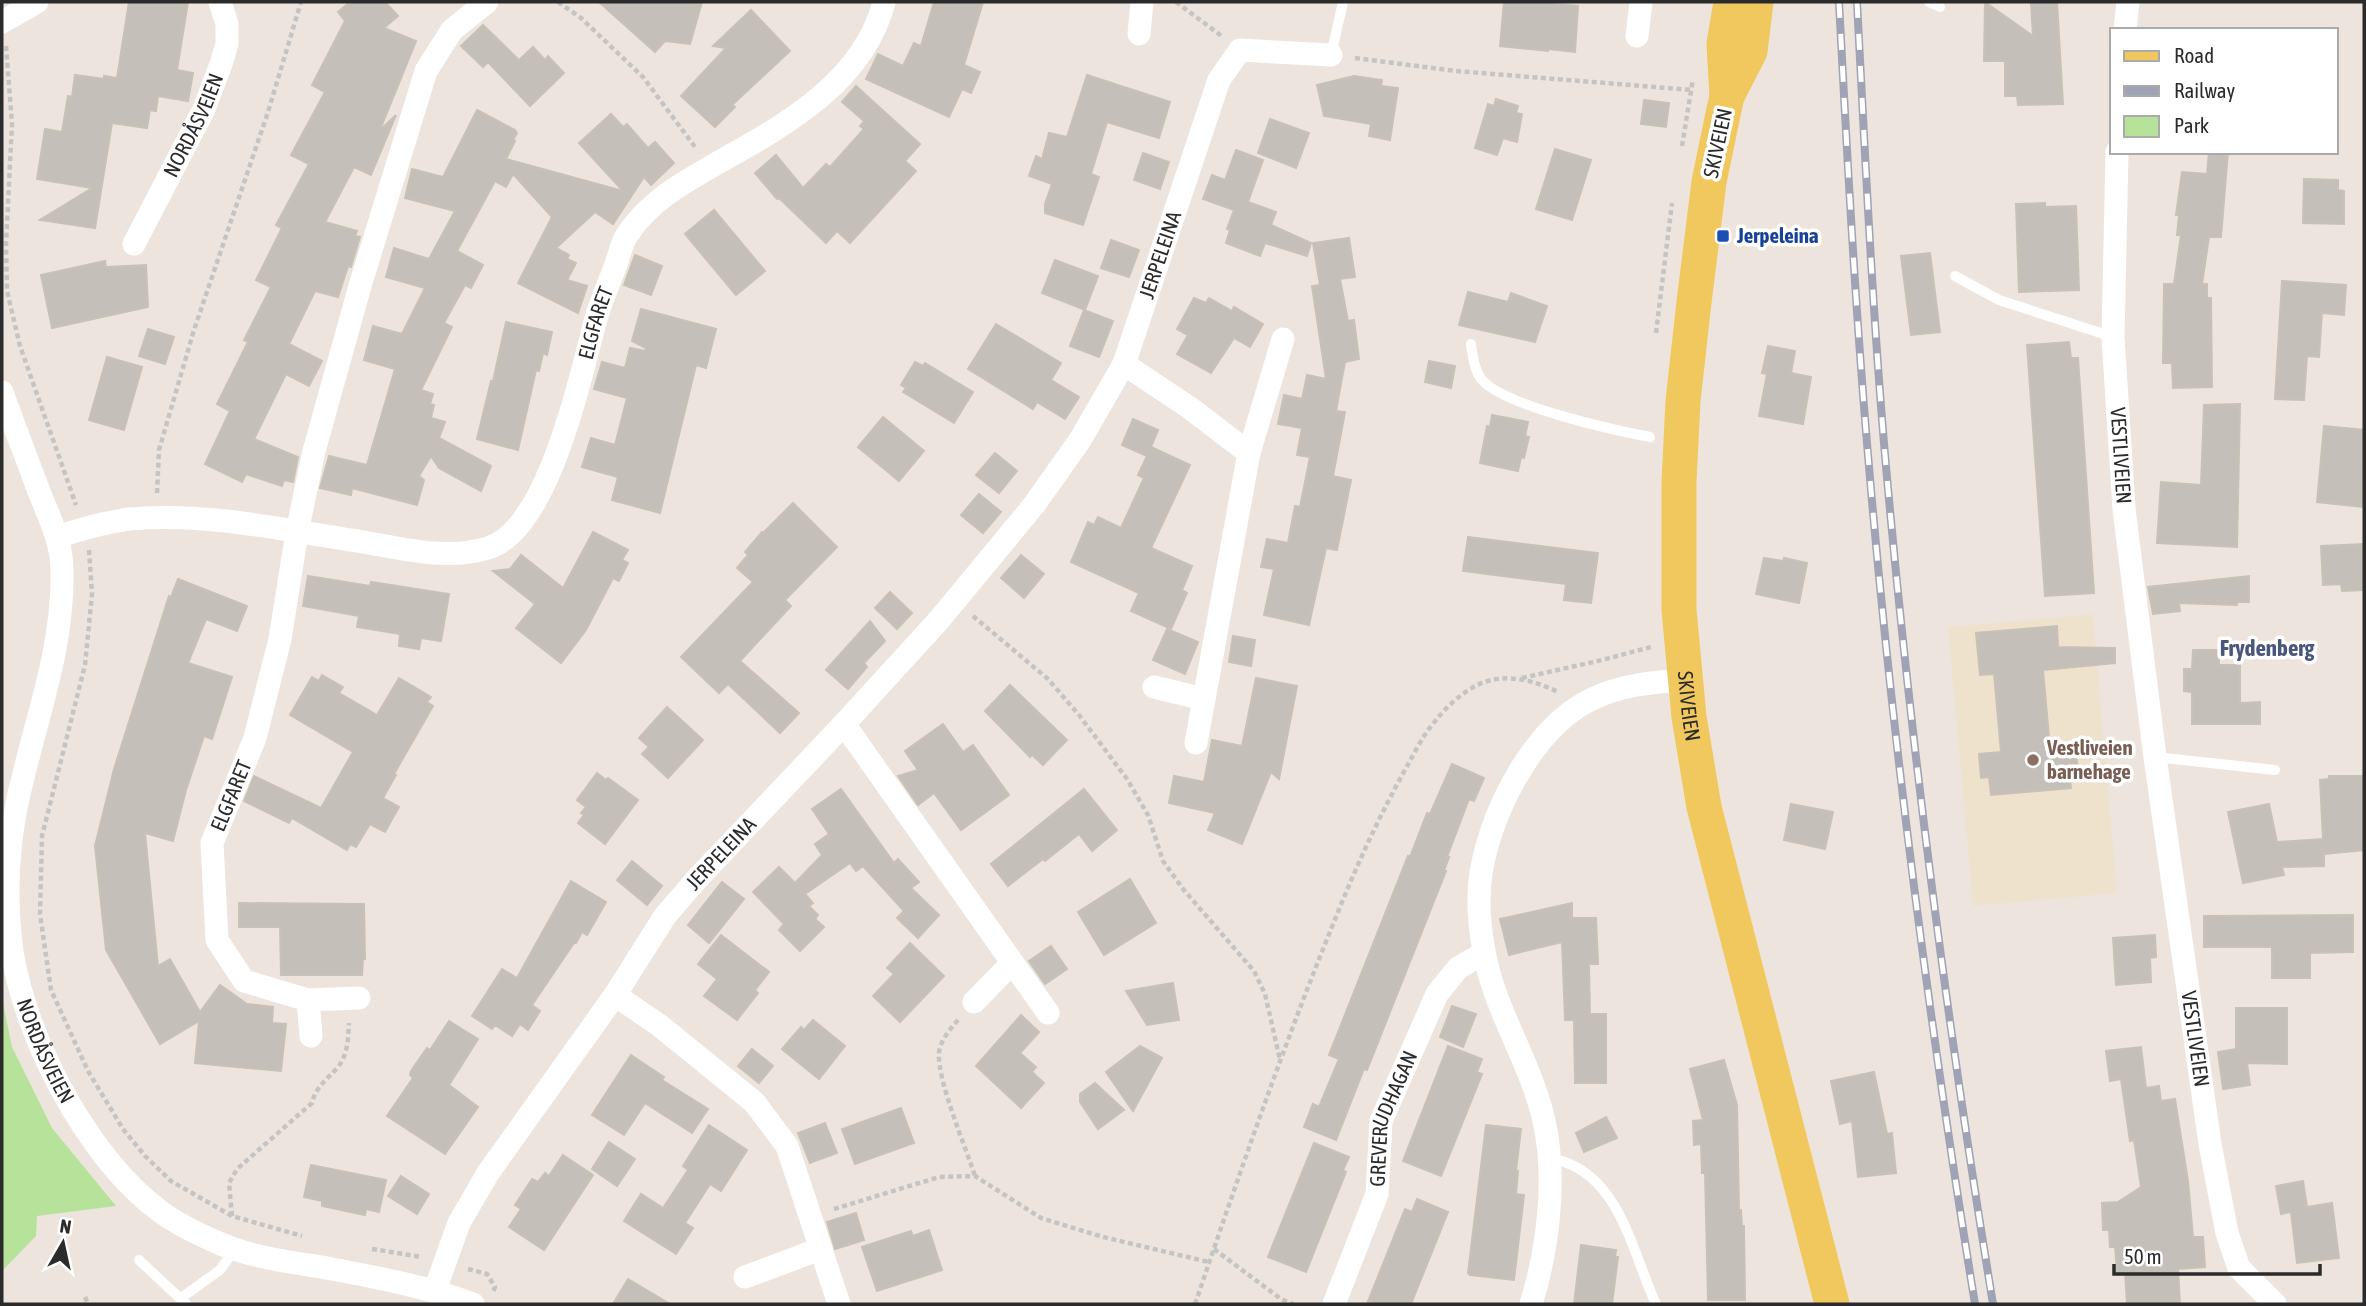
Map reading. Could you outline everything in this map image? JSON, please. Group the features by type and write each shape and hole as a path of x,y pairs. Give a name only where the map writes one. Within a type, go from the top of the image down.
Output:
{"main road":[{"name":"SKIVEIEN","path":"1731,2 1724,44 1727,96 1709,182 1681,427 1678,568 1685,680 1698,776 1714,852 1832,1304"},
{"name":"SKIVEIEN","path":"1727,96 1750,51 1756,2"}],"street":[{"path":"2,22 37,2"},
{"name":"NORDÅSVEIEN","path":"134,244 204,109 221,64 227,44 227,24 220,2"},
{"name":"ELGFARET","path":"359,999 308,1000 244,981 217,940 212,843 255,738 280,639 297,532 317,438 426,71 452,30 487,2"},
{"name":"ELGFARET","path":"57,537 84,528 129,519 186,517 443,555 490,547 519,527 550,472 568,423 598,312 626,235 659,200 697,173 781,128 816,102 851,65 878,25 884,2"},
{"path":"1139,34 1142,2"},
{"path":"1637,36 1641,2"},
{"path":"2125,28 2128,2"},
{"path":"1240,50 1331,55"},
{"name":"JERPELEINA","path":"435,1290 459,1223 488,1173 615,995 665,916 696,879 844,724 955,601 1034,505 1080,440 1124,364 1219,80 1240,50"},
{"name":"VESTLIVEIEN","path":"2117,154 2113,337 2124,509 2155,757 2210,1144 2227,1233 2239,1268 2275,1304"},
{"path":"1196,743 1249,453 1283,339"},
{"path":"1124,364 1190,408 1249,453"},
{"name":"NORDÅSVEIEN","path":"2,392 6,419 57,537 62,567 56,638 46,693 16,807 10,849 10,937 18,982 36,1032 77,1118 102,1154 129,1184 161,1212 215,1242 289,1262 379,1277 482,1300"},
{"path":"1531,1304 1541,1272 1549,1217 1549,1158 1545,1122 1534,1083 1498,998 1484,953 1479,903 1482,869 1490,836 1513,783 1529,757 1556,726 1578,707 1628,686 1685,680"},
{"path":"1154,687 1204,699"},
{"path":"844,724 1048,1013"},
{"name":"GREVERUDHAGAN","path":"1334,1304 1377,1194 1381,1121 1437,994 1458,968 1484,953"},
{"path":"974,1002 1011,964"},
{"path":"615,995 659,1025 754,1102 787,1146 839,1304"},
{"path":"308,1000 311,1036"},
{"path":"745,1277 820,1249"}],"lane":[{"path":"1331,55 1343,2"},
{"path":"1929,2 1940,7"},
{"path":"1955,276 1999,300 2113,337"},
{"path":"1471,344 1474,364 1480,377 1501,394 1569,417 1650,437"},
{"path":"2155,757 2275,770"},
{"path":"1549,1158 1573,1164 1606,1191 1623,1222 1656,1304"},
{"path":"139,1260 183,1301 220,1270 235,1248"}],"path":[{"path":"159,519 159,450 194,330 268,112 302,2"},
{"path":"558,2 581,18 643,77 710,167"},
{"path":"1175,2 1240,50"},
{"path":"2,22 12,124 6,244 7,291 20,346 84,528 91,557 92,594 85,665 42,836 40,914 51,990 88,1071 122,1129 171,1181 232,1216 267,1228 313,1238"},
{"path":"1331,55 1456,71 1692,90"},
{"path":"955,601 1048,680 1080,715 1127,779 1148,815 1163,861 1182,889 1254,971 1265,993 1280,1060"},
{"path":"1195,1304 1280,1060 1336,916 1380,814 1435,720 1476,685 1491,680 1521,678 1651,647"},
{"path":"1521,678 1557,691 1578,707"},
{"path":"232,1216 229,1184 237,1168 312,1103 316,1090 340,1065 348,1048 349,1018 366,1005 359,999"},
{"path":"974,1002 947,1032 939,1052 942,1079 975,1176"},
{"path":"810,1216 939,1177 975,1176 1041,1218 1103,1237 1209,1262"},
{"path":"362,1247 444,1262 487,1274 495,1287 482,1300"},
{"path":"1214,1248 1293,1304"},
{"path":"86,1297 88,1304"}],"shaded area":[{"name":"Vestliveien barnehage","path":"2093,614 2117,893 1973,906 1948,627"}],"green space":[{"path":"2,998 12,1047 52,1128 116,1206 37,1216 36,1236 2,1271"}],"building":[{"path":"129,2 188,2 177,70 193,73 188,101 158,96 156,111 150,110 147,128 112,123 95,228 40,220 92,188 37,179 45,129 62,132 68,96 72,97 75,75 117,78"},
{"path":"350,2 385,2 398,16 384,28 416,41 380,130 396,115 371,175 354,167 325,222 357,231 355,236 360,237 351,267 348,266 338,297 315,291 289,344 322,361 309,386 286,374 254,439 298,457 293,482 284,480 282,486 246,474 242,482 205,464 230,411 217,404 248,342 244,340 271,287 256,280 282,228 276,225 309,164 291,155 325,92 312,85 345,21 338,12"},
{"path":"599,2 702,2 690,44 665,41 655,52"},
{"path":"934,2 983,2 964,65 980,72 971,93 962,89 949,117 866,79 878,54 903,66 914,43 921,46"},
{"path":"1504,2 1553,2 1578,6 1575,52 1500,46"},
{"path":"1985,2 2033,36 2031,4 2057,2 2063,104 2018,105 2017,96 2005,96 2005,61 1984,61"},
{"path":"751,10 790,51 732,105 735,107 715,127 681,96 726,48 713,46"},
{"path":"483,25 519,60 533,47 545,60 548,56 564,73 530,106 488,62 483,67 461,46"},
{"path":"1087,75 1170,102 1159,138 1107,122 1091,174 1099,177 1083,225 1045,213 1045,204 1052,184 1029,176 1036,156 1042,159 1049,133 1067,137"},
{"path":"1354,76 1382,80 1381,86 1398,88 1390,140 1369,136 1371,124 1324,116 1317,85"},
{"path":"856,86 920,144 905,161 916,171 850,243 837,231 826,243 777,199 755,173 776,155 803,188 826,164 830,167 864,129 860,126 864,121 842,102"},
{"path":"1496,99 1518,106 1516,113 1522,114 1517,142 1503,138 1497,155 1475,148 1488,104 1494,106"},
{"path":"1644,100 1669,103 1666,127 1641,124"},
{"path":"477,110 517,133 506,159 623,191 579,143 611,114 623,127 627,124 648,148 655,142 674,163 651,185 644,177 613,224 595,212 556,248 569,255 567,259 576,263 567,280 587,286 578,313 518,283 552,217 513,174 506,187 495,181 457,251 483,265 471,288 465,285 444,323 452,327 421,390 433,394 430,404 434,405 431,418 445,422 439,438 491,466 481,491 439,468 431,456 419,476 424,480 417,505 352,488 351,495 320,488 329,456 367,465 395,369 364,360 373,326 402,334 425,288 386,277 394,248 429,259 455,211 405,198 412,169 443,177"},
{"path":"1270,119 1309,133 1296,168 1258,153"},
{"path":"1555,149 1591,160 1572,220 1536,209"},
{"path":"1236,150 1263,160 1248,202 1276,212 1271,225 1311,243 1307,256 1265,243 1260,256 1226,243 1230,230 1227,229 1234,210 1203,199 1212,175 1225,180"},
{"path":"1143,153 1169,162 1160,189 1134,180"},
{"path":"2209,154 2228,154 2221,237 2209,237 2202,284 2207,284 2207,298 2211,298 2212,387 2173,388 2172,363 2163,363 2164,284 2174,284 2181,235 2177,235 2179,215 2176,215 2182,172 2207,174"},
{"path":"2304,179 2338,180 2338,190 2344,191 2344,224 2303,223"},
{"path":"2045,203 2045,207 2076,206 2079,290 2019,292 2016,204"},
{"path":"714,210 765,271 736,295 685,234"},
{"path":"1349,238 1355,277 1340,279 1348,321 1354,320 1359,359 1345,362 1336,411 1345,412 1333,476 1351,480 1337,550 1326,548 1309,625 1264,615 1274,569 1261,567 1267,539 1288,543 1295,506 1300,507 1310,457 1297,455 1302,428 1278,424 1284,395 1302,399 1307,375 1326,379 1312,286 1320,285 1313,243"},
{"path":"1111,240 1139,250 1129,277 1101,268"},
{"path":"1930,253 1940,332 1911,335 1901,256"},
{"path":"635,255 662,266 651,295 624,285"},
{"path":"1055,260 1098,276 1085,310 1042,293"},
{"path":"105,261 106,267 146,265 148,307 52,328 41,275"},
{"path":"2282,281 2346,285 2344,315 2322,313 2319,357 2307,356 2304,400 2275,399"},
{"path":"1468,292 1508,302 1511,293 1547,306 1535,342 1459,325"},
{"path":"1194,298 1206,303 1209,298 1232,311 1234,307 1263,324 1250,347 1234,338 1211,373 1177,354 1188,335 1177,329"},
{"path":"641,309 716,329 706,368 696,365 660,513 612,500 618,477 582,467 591,438 615,445 627,398 594,389 602,362 625,368 630,348 645,351 646,348 632,341"},
{"path":"1084,310 1113,321 1099,357 1070,346"},
{"path":"506,322 552,332 547,355 543,353 539,371 536,370 518,450 477,439"},
{"path":"996,324 1061,363 1051,380 1079,397 1065,419 1037,402 1033,409 968,369"},
{"path":"148,329 174,337 165,364 139,356"},
{"path":"2069,342 2071,358 2078,358 2094,593 2045,596 2027,345"},
{"path":"1768,346 1795,351 1791,373 1811,377 1803,424 1759,416 1767,374 1762,373"},
{"path":"107,357 142,367 124,430 89,420"},
{"path":"1429,361 1455,366 1451,388 1425,382"},
{"path":"915,362 923,366 925,363 973,392 954,423 903,392 906,388 901,385"},
{"path":"2240,404 2237,547 2157,543 2161,482 2201,485 2204,405"},
{"path":"1492,415 1528,422 1525,436 1529,437 1518,471 1480,463 1487,426 1490,427"},
{"path":"883,417 924,451 899,481 858,447"},
{"path":"1133,419 1158,430 1151,447 1190,465 1151,548 1192,566 1182,590 1187,593 1171,629 1131,611 1139,593 1071,562 1088,522 1094,525 1098,517 1121,528 1144,478 1138,475 1147,456 1122,445"},
{"path":"2324,426 2364,430 2363,507 2317,502"},
{"path":"995,453 1017,471 999,493 976,475"},
{"path":"979,494 1001,512 983,533 961,515"},
{"path":"793,503 837,547 785,600 791,606 740,661 799,713 780,733 728,684 719,693 681,657 753,582 737,568 748,555 745,552"},
{"path":"593,532 628,550 622,560 628,563 619,581 613,578 586,630 561,663 516,628 535,604 493,571 510,569 521,555 563,588"},
{"path":"1468,537 1598,553 1591,603 1564,600 1566,584 1463,571"},
{"path":"2364,544 2364,590 2342,591 2341,584 2323,585 2321,546"},
{"path":"1021,555 1044,574 1024,598 1001,578"},
{"path":"1764,558 1783,561 1784,558 1807,563 1799,603 1756,594"},
{"path":"308,576 449,594 441,641 421,638 419,649 399,646 400,634 357,627 359,616 303,606"},
{"path":"2249,576 2249,602 2237,602 2237,605 2179,603 2180,611 2153,614 2148,587"},
{"path":"178,579 247,606 237,631 206,619 188,663 232,677 212,739 204,736 173,841 145,833 158,966 170,959 200,1012 220,985 247,1004 273,1007 272,1023 286,1024 281,1071 195,1063 199,1021 160,1044 106,950 95,846 114,769 169,596 171,597"},
{"path":"890,592 912,613 897,629 875,608"},
{"path":"870,621 885,641 864,663 867,667 848,689 826,670"},
{"path":"2057,626 2058,647 2115,648 2115,663 2043,670 2050,748 2075,746 2078,769 2069,770 2071,788 1991,795 1989,777 1981,778 1979,754 2001,752 1994,674 1980,675 1976,633"},
{"path":"1167,629 1198,642 1185,674 1153,660"},
{"path":"1233,636 1255,640 1251,666 1229,662"},
{"path":"2193,650 2219,650 2219,665 2240,665 2240,703 2260,702 2260,724 2192,724 2192,692 2184,691 2184,669 2192,669"},
{"path":"322,675 343,687 339,693 377,715 399,678 431,697 427,702 433,706 383,798 399,807 385,832 370,824 356,847 350,844 347,850 292,818 289,823 244,801 254,776 321,808 353,752 290,715 312,677 319,681"},
{"path":"1256,678 1297,686 1279,779 1271,772 1242,844 1208,830 1215,813 1169,803 1174,776 1204,782 1212,740 1242,746"},
{"path":"1010,685 1067,740 1043,765 1032,755 1030,757 985,711"},
{"path":"667,707 703,740 668,778 642,754 649,747 639,738"},
{"path":"943,724 963,752 973,745 1009,795 961,830 934,793 918,805 898,776 918,770 905,751"},
{"path":"1452,764 1484,778 1474,801 1469,799 1447,857 1446,871 1367,1070 1364,1069 1336,1140 1304,1127 1313,1104 1319,1107 1339,1059 1329,1055 1408,856 1410,857 1427,813 1430,814"},
{"path":"597,773 638,800 605,844 578,823 586,807 577,800"},
{"path":"2329,776 2364,776 2364,850 2324,854 2324,866 2282,867 2284,875 2243,883 2228,812 2269,804 2277,842 2323,839 2320,780 2329,779"},
{"path":"841,789 894,863 898,859 919,882 911,888 939,915 918,938 897,918 904,911 863,866 856,871 850,863 805,894 813,903 809,906 818,915 815,919 824,927 800,951 779,930 784,924 753,892 779,867 795,883 822,855 815,844 829,834 812,809"},
{"path":"1084,789 1117,830 1092,851 1079,834 1008,886 991,864"},
{"path":"1791,804 1833,812 1825,849 1784,840"},
{"path":"632,861 662,886 647,905 617,880"},
{"path":"1130,879 1156,923 1104,955 1078,912"},
{"path":"571,881 606,902 587,935 582,932 532,1005 540,1011 528,1030 520,1024 512,1036 495,1025 492,1029 472,1016 502,969 517,978"},
{"path":"722,882 744,899 709,943 688,925"},
{"path":"239,903 364,904 365,959 362,975 281,975 280,927 239,927"},
{"path":"1572,903 1572,918 1596,918 1598,964 1589,964 1590,1014 1606,1014 1606,1083 1575,1083 1574,1020 1565,1020 1562,942 1509,955 1500,919"},
{"path":"2353,915 2353,952 2310,953 2310,978 2272,978 2272,947 2204,947 2204,916"},
{"path":"721,935 769,972 755,990 758,993 737,1020 704,996 717,979 698,964"},
{"path":"2155,935 2156,957 2150,958 2151,982 2116,985 2113,938"},
{"path":"910,943 944,976 900,1022 873,996 894,974 887,968"},
{"path":"1051,946 1067,969 1045,984 1029,961"},
{"path":"1173,983 1179,1020 1147,1025 1126,991"},
{"path":"1452,1006 1476,1014 1463,1047 1440,1037"},
{"path":"2236,1008 2287,1008 2287,1064 2247,1063 2250,1085 2223,1089 2218,1052 2236,1049"},
{"path":"1021,1015 1039,1032 1020,1053 1036,1067 1032,1072 1044,1083 1021,1108 976,1066"},
{"path":"813,1020 845,1046 819,1079 782,1049 801,1027 804,1030"},
{"path":"449,1021 478,1039 449,1085 478,1107 445,1154 387,1116 413,1078 411,1071 427,1048 430,1050"},
{"path":"1140,1046 1162,1058 1133,1111 1106,1072"},
{"path":"1448,1046 1482,1059 1477,1072 1482,1074 1441,1176 1403,1161"},
{"path":"2141,1047 2146,1088 2159,1086 2161,1101 2175,1099 2188,1181 2193,1237 2203,1237 2205,1267 2178,1269 2180,1304 2127,1304 2125,1272 2117,1272 2115,1247 2110,1247 2109,1230 2103,1230 2102,1203 2118,1202 2141,1187 2134,1140 2130,1141 2121,1079 2110,1081 2106,1051"},
{"path":"752,1049 773,1066 759,1083 738,1066"},
{"path":"631,1055 664,1077 662,1080 708,1109 692,1133 645,1103 624,1135 592,1115"},
{"path":"1724,1060 1737,1105 1739,1210 1744,1226 1745,1300 1708,1300 1705,1173 1702,1173 1701,1144 1694,1145 1693,1121 1703,1120 1690,1069"},
{"path":"1874,1072 1887,1134 1892,1133 1896,1173 1858,1177 1852,1121 1840,1124 1831,1081"},
{"path":"1095,1083 1124,1110 1098,1129 1080,1102 1080,1094"},
{"path":"901,1108 914,1143 855,1164 842,1129"},
{"path":"1606,1117 1617,1138 1584,1152 1576,1133"},
{"path":"825,1123 837,1153 810,1163 798,1133"},
{"path":"709,1125 747,1150 721,1191 710,1184 685,1223 693,1228 676,1254 624,1221 641,1194 663,1208 688,1170 683,1166"},
{"path":"1486,1125 1521,1129 1516,1194 1524,1195 1514,1280 1468,1273"},
{"path":"609,1142 635,1159 617,1186 592,1169"},
{"path":"1314,1143 1349,1157 1343,1170 1346,1172 1306,1272 1268,1257"},
{"path":"563,1155 593,1175 544,1250 509,1227 521,1209 515,1205 532,1179 538,1182 545,1173 549,1176"},
{"path":"311,1165 386,1180 379,1212 366,1209 365,1215 322,1206 322,1201 304,1197"},
{"path":"401,1176 429,1194 417,1214 388,1196"},
{"path":"2303,1181 2307,1207 2332,1203 2339,1258 2297,1263 2291,1212 2281,1214 2276,1186"},
{"path":"1417,1199 1448,1212 1411,1304 1367,1304 1405,1209 1412,1212"},
{"path":"856,1213 864,1240 835,1249 827,1222"},
{"path":"929,1230 942,1270 877,1291 862,1247 911,1231 913,1236"},
{"path":"1581,1245 1616,1250 1615,1257 1618,1257 1612,1304 1574,1304"},
{"path":"628,1279 670,1304 613,1304"}],"railway":[{"path":"1839,2 1859,342 1888,668 1927,987 1975,1304"},
{"path":"1857,2 1880,398 1906,668 1945,987 1993,1304"}],"place":[{"name":"Jerpeleina","path":"1723,236"},
{"name":"Vestliveien barnehage","path":"2033,760"}],"district":[{"name":"Frydenberg","path":"2267,648"}]}
